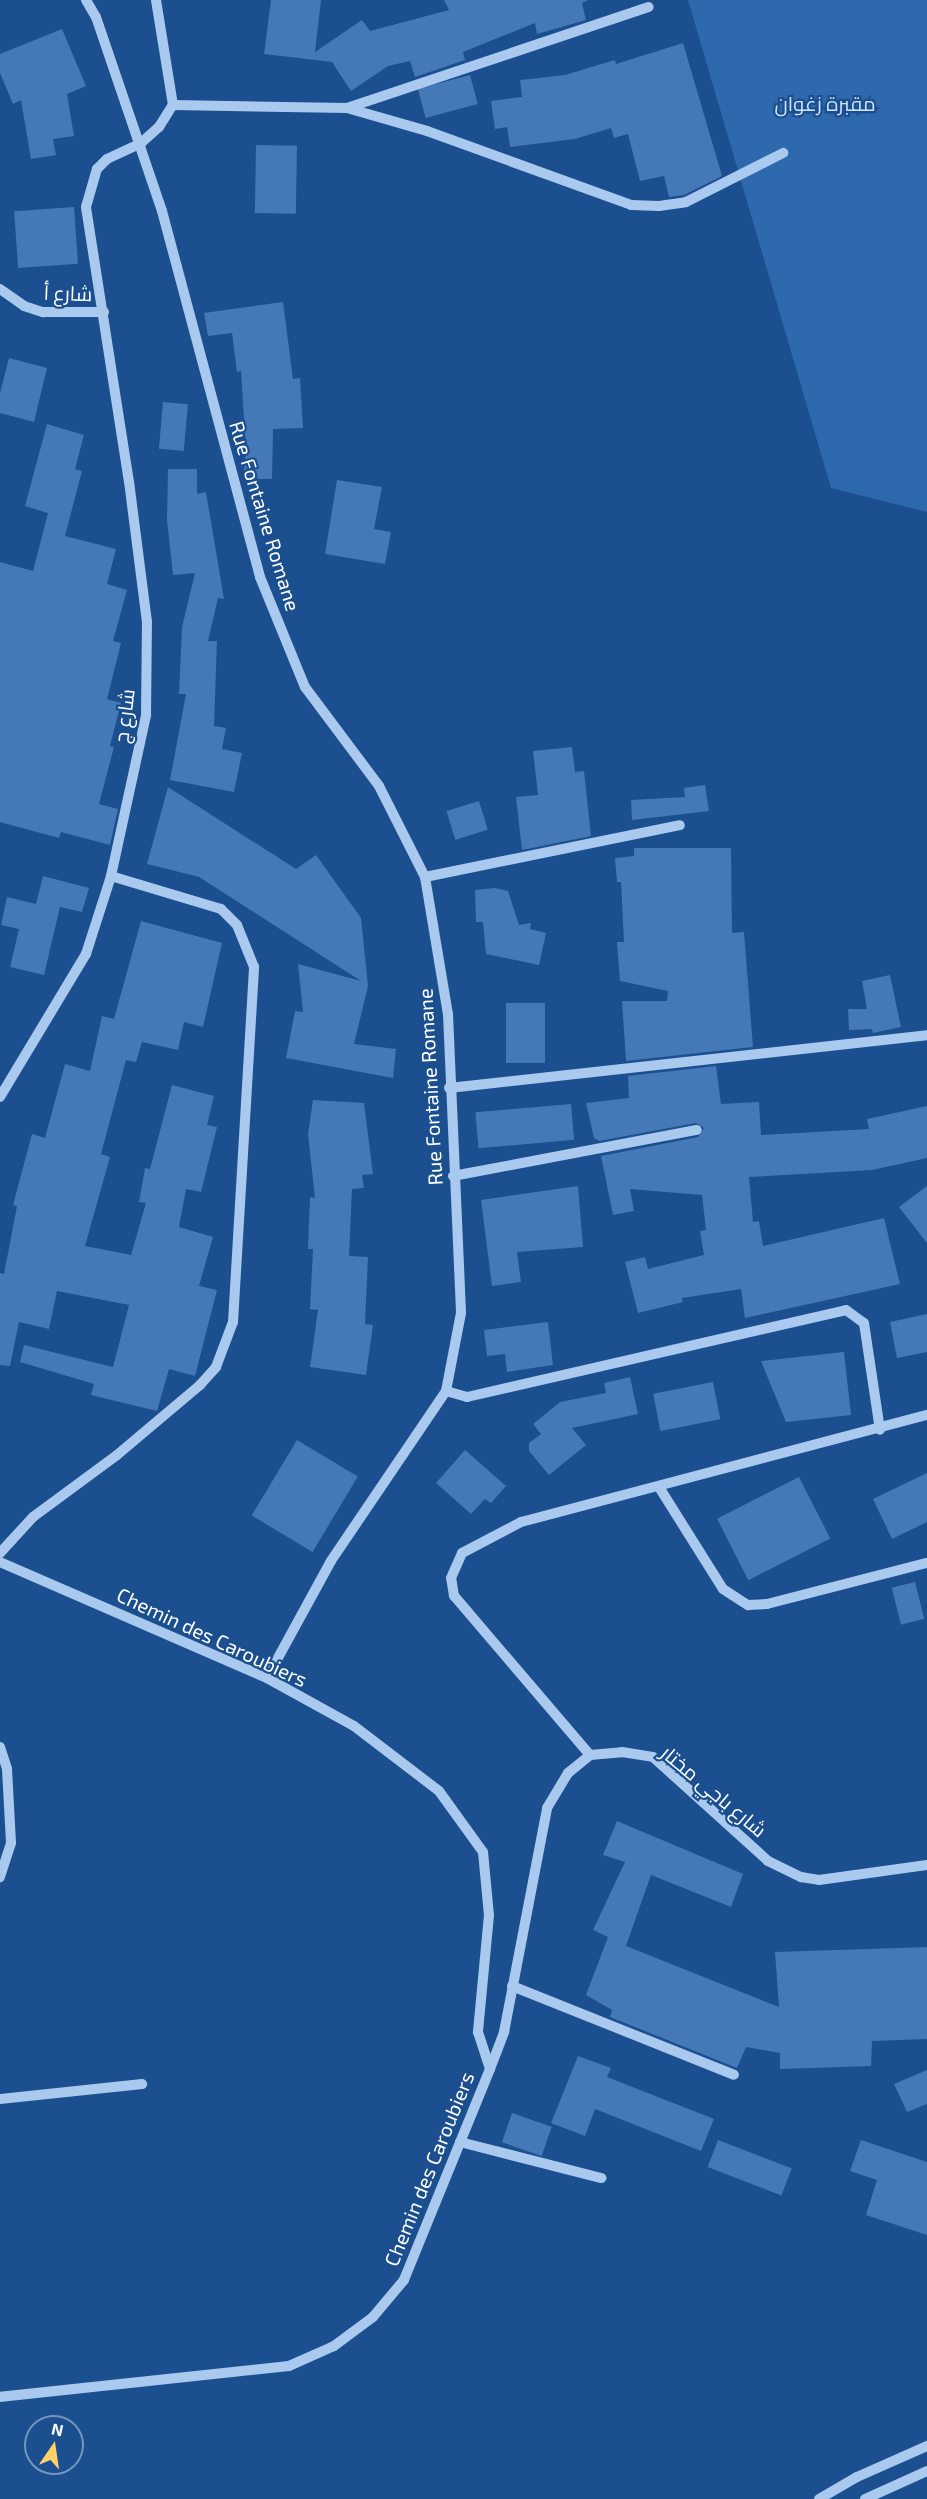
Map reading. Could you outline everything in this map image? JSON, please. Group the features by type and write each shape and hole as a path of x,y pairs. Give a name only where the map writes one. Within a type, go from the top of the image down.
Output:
{"street":[{"name":"Rue Fontaine Romane","path":"86,0 141,143 261,577 305,687 380,786 425,877 448,1014 449,1088 461,1312 446,1391 331,1561 267,1678"},
{"path":"156,0 173,105 347,108 427,131 631,205 659,206 686,202 783,153"},
{"path":"347,108 649,6"},
{"name":"شارع ج","path":"0,1097 86,954 111,876 146,715 147,622 87,194 97,169 107,159 141,143 159,127 173,105"},
{"name":"شارع أ","path":"0,289 24,306 43,312 104,312"},
{"path":"425,877 680,825"},
{"path":"0,1553 33,1517 117,1455 200,1384 216,1366 233,1322 254,967 237,925 221,909 111,876"},
{"path":"449,1088 927,1035"},
{"path":"453,1176 697,1130"},
{"path":"446,1391 467,1397 846,1310 864,1323 880,1430"},
{"path":"490,2069 504,2032 547,1808 568,1773 590,1755 454,1596 453,1569 470,1547 521,1522 880,1430 927,1415"},
{"path":"659,1486 723,1589 748,1605 767,1604 927,1563"},
{"name":"Chemin des Caroubiers","path":"0,1562 267,1678 354,1726 439,1791 483,1852 489,1915 478,2032 490,2069 404,2280 373,2317 334,2346 289,2366 0,2397"},
{"path":"0,1747 6,1769 11,1843 0,1877"},
{"name":"شارع باجي مختار","path":"590,1755 622,1752 652,1757 768,1861 801,1877 819,1880 927,1865"},
{"path":"512,1986 734,2075"},
{"path":"0,2099 142,2084"},
{"path":"460,2142 602,2178"},
{"path":"819,2499 857,2477 927,2446"},
{"path":"866,2499 927,2471"}],"green space":[{"name":"مقبرة زغوان","path":"688,0 927,0 927,512 831,488"}],"building":[{"path":"271,0 321,0 315,52 362,20 370,31 449,10 444,0 588,0 582,3 586,20 537,34 535,23 463,52 465,60 415,77 410,61 388,66 351,91 332,62 264,54"},
{"path":"62,29 86,86 67,94 74,136 53,139 56,155 31,159 21,100 13,104 0,73 0,54"},
{"path":"683,43 722,176 684,195 669,197 664,176 640,181 628,134 614,138 611,128 575,139 510,147 507,127 495,129 491,101 522,97 520,80 565,75 615,60 616,64"},
{"path":"470,75 478,104 426,118 418,89"},
{"path":"256,145 297,146 296,214 255,213"},
{"path":"74,207 78,264 18,268 14,211"},
{"path":"283,302 293,379 300,378 303,428 273,429 272,479 243,479 246,451 241,371 237,372 232,333 208,336 204,313"},
{"path":"9,358 47,368 34,422 0,413 0,393"},
{"path":"163,402 188,404 184,451 159,449"},
{"path":"47,424 84,435 75,469 82,471 65,536 116,549 107,584 127,590 113,641 121,643 107,699 121,703 110,746 114,747 99,804 118,809 110,845 61,832 59,838 0,822 0,562 33,571 48,513 25,506"},
{"path":"168,469 197,469 197,494 206,492 224,599 218,598 208,641 217,641 214,726 226,728 222,749 242,753 234,792 170,780 186,694 179,694 182,627 195,573 173,575 167,520"},
{"path":"337,480 382,487 374,529 391,532 385,564 325,554"},
{"path":"572,747 575,772 584,771 591,836 522,850 516,797 538,795 533,751"},
{"path":"705,785 709,811 632,820 631,800 685,797 684,788"},
{"path":"168,787 296,869 316,855 361,918 368,986 354,1044 396,1049 393,1078 286,1058 295,1011 303,1012 298,964 361,981 199,877 147,864"},
{"path":"479,801 488,830 455,840 446,811"},
{"path":"634,848 731,848 732,933 744,932 753,1047 626,1061 622,1001 667,1001 668,991 620,981 617,942 624,942 621,882 617,882 615,858 634,856"},
{"path":"43,876 89,888 82,912 60,907 44,975 10,967 19,929 1,925 7,897 36,904"},
{"path":"495,888 508,891 519,925 531,923 530,929 546,933 539,965 486,954 483,922 476,922 475,890"},
{"path":"141,921 222,943 203,1027 184,1022 178,1050 142,1042 136,1062 126,1060 101,1154 110,1157 85,1246 131,1255 146,1203 139,1202 145,1168 150,1169 172,1085 214,1096 207,1125 217,1127 201,1192 186,1189 179,1227 213,1237 199,1286 217,1290 195,1376 169,1369 157,1411 91,1395 94,1384 20,1362 24,1345 113,1367 129,1305 57,1291 49,1329 19,1322 10,1366 0,1365 0,1273 4,1274 17,1206 13,1205 32,1134 45,1138 65,1064 90,1071 102,1016 114,1019"},
{"path":"890,975 901,1027 873,1033 872,1029 849,1030 848,1009 867,1009 862,981"},
{"path":"506,1003 545,1003 545,1063 506,1063"},
{"path":"716,1066 721,1104 759,1102 761,1135 869,1129 867,1119 927,1106 927,1158 872,1170 749,1177 753,1222 759,1221 763,1246 884,1218 900,1284 745,1318 741,1289 682,1298 683,1302 638,1313 625,1262 645,1257 648,1269 704,1255 700,1231 706,1230 702,1195 630,1189 634,1211 613,1215 601,1156 698,1137 704,1128 696,1123 599,1141 594,1138 586,1103 629,1098 628,1076"},
{"path":"313,1100 364,1103 373,1174 362,1175 364,1188 352,1189 349,1256 368,1257 365,1324 373,1325 366,1375 310,1367 318,1310 310,1309 313,1249 308,1249 310,1197 315,1198 308,1134"},
{"path":"571,1104 574,1140 479,1148 475,1112"},
{"path":"578,1186 583,1247 517,1252 521,1282 492,1286 481,1200"},
{"path":"927,1186 927,1243 899,1207"},
{"path":"927,1314 927,1352 897,1358 890,1322"},
{"path":"548,1322 553,1365 507,1372 505,1354 487,1356 484,1330"},
{"path":"844,1352 851,1415 786,1422 761,1361"},
{"path":"630,1377 638,1414 572,1428 586,1445 549,1475 529,1451 529,1443 541,1434 533,1424 560,1402 606,1393 604,1383"},
{"path":"713,1382 720,1419 660,1431 653,1394"},
{"path":"297,1440 358,1477 313,1552 252,1515"},
{"path":"465,1450 506,1486 491,1503 485,1499 471,1514 436,1483"},
{"path":"927,1473 927,1522 892,1539 873,1499"},
{"path":"799,1477 830,1538 748,1580 717,1519"},
{"path":"915,1582 924,1619 901,1625 892,1588"},
{"path":"617,1821 743,1874 731,1907 651,1875 626,1946 779,2007 775,1952 927,1947 927,2039 872,2041 871,2066 780,2069 780,2053 746,2047 737,2068 610,2017 612,2010 586,1995 608,1937 593,1930 625,1862 603,1855"},
{"path":"578,2056 611,2068 607,2077 714,2119 701,2151 595,2109 585,2136 551,2123"},
{"path":"927,2070 927,2104 907,2112 894,2084"},
{"path":"512,2113 552,2127 542,2156 502,2142"},
{"path":"718,2140 792,2168 781,2195 708,2167"},
{"path":"861,2140 927,2162 927,2235 866,2215 877,2180 850,2171"}]}
